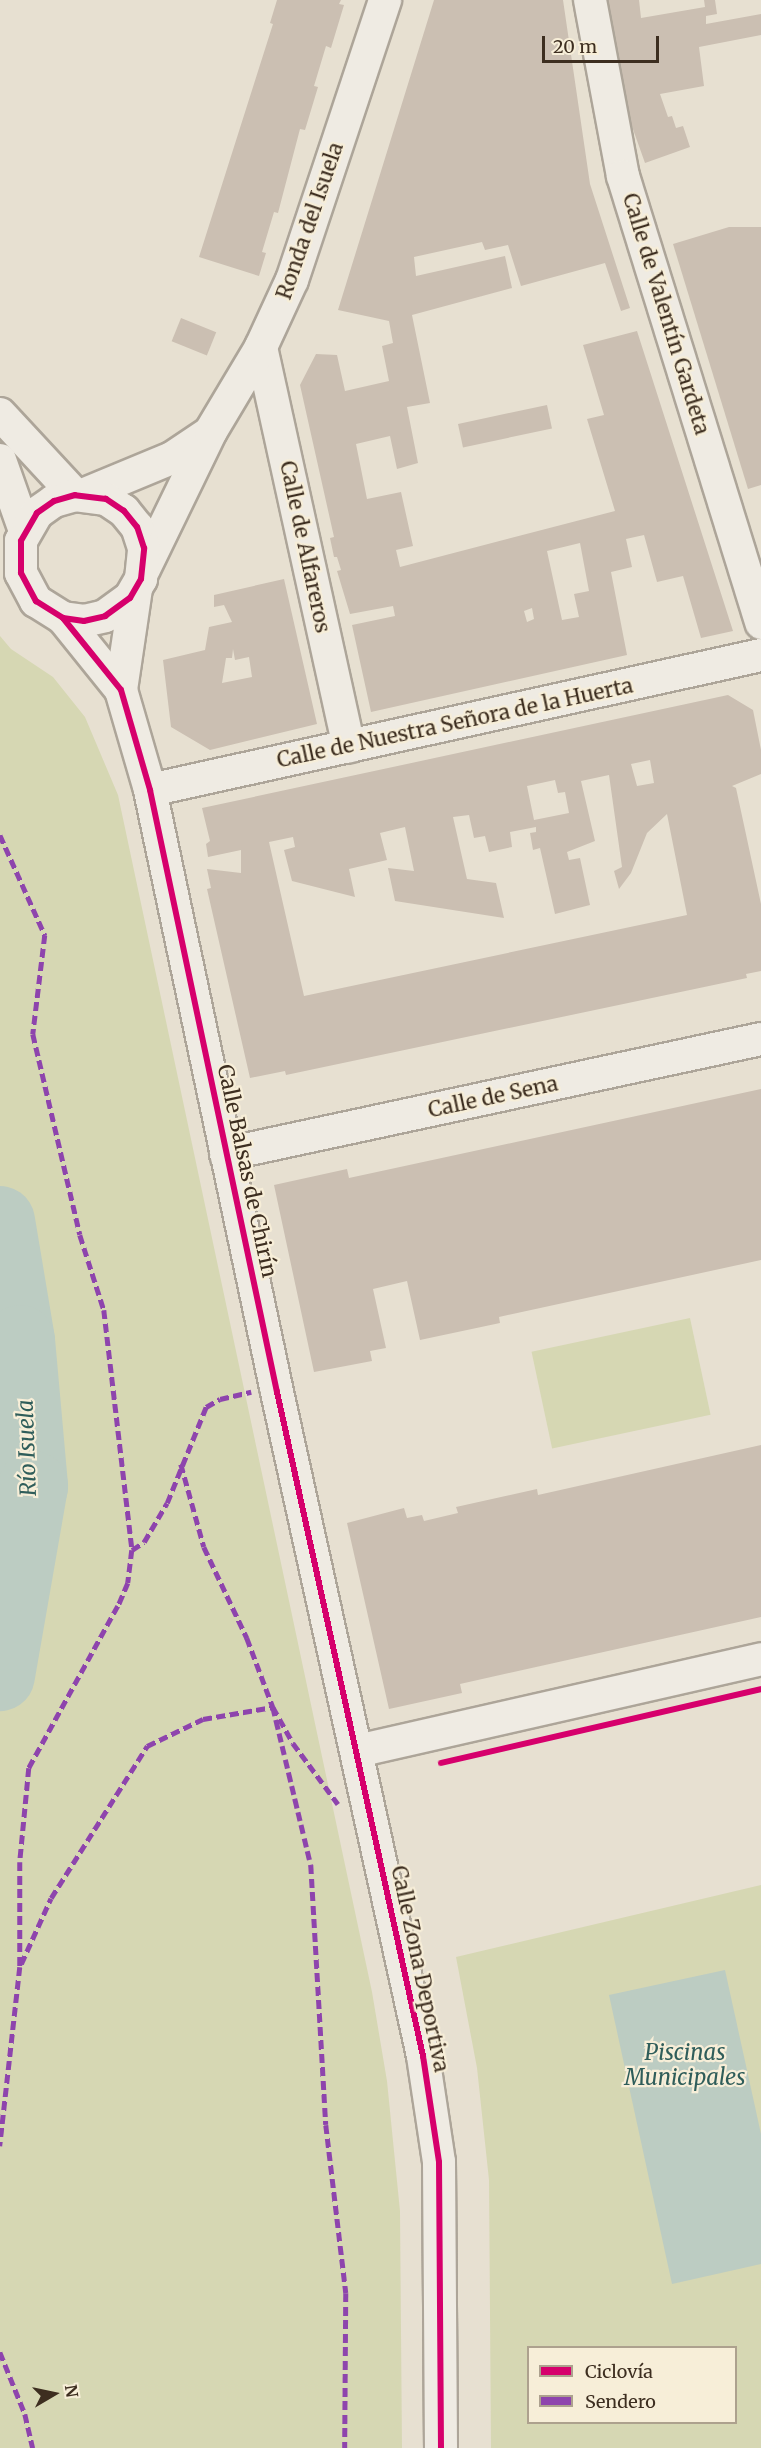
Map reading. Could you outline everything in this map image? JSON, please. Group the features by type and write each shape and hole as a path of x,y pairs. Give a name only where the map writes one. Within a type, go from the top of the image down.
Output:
{"street":[{"name":"Ronda del Isuela","path":"140,579 211,431 261,347 292,280 385,0"},
{"name":"Calle de Valentín Gardeta","path":"590,0 623,176 761,623"},
{"name":"Calle de Alfareros","path":"261,347 349,746"},
{"path":"0,414 80,495 116,504 131,519 144,548 140,579 123,605 105,616 84,621 63,618 36,601 25,582 19,562 25,531 45,507 80,495"},
{"name":"Ronda del Isuela","path":"80,495 172,458 211,431"},
{"path":"0,460 25,531"},
{"name":"Calle Balsas de Chirín","path":"140,579 127,633 121,690 150,790 226,1154 357,1751"},
{"name":"Calle Balsas de Chirín","path":"63,618 121,690"},
{"name":"Calle de Nuestra Señora de la Huerta","path":"150,790 761,655"},
{"name":"Calle de Sena","path":"226,1154 761,1040"},
{"path":"357,1751 761,1659"},
{"name":"Calle Zona Deportiva","path":"357,1751 423,2056 439,2162 441,2448"}],"green space":[{"path":"0,636 11,649 53,677 85,717 118,795 372,1992 387,2081 400,2211 402,2448 0,2448"},
{"path":"690,1318 711,1415 552,1449 532,1352"},
{"path":"761,1885 761,2448 491,2448 489,2180 477,2068 456,1957"}],"water":[{"name":"Piscinas Municipales","path":"725,1970 761,2134 761,2264 672,2284 609,1995"}],"building":[{"path":"277,0 341,0 339,4 344,5 331,48 326,46 314,86 318,87 305,130 300,129 278,213 274,212 262,252 266,253 259,276 199,257 273,24 270,23"},
{"path":"434,0 563,0 590,184 630,308 621,311 605,263 521,286 508,245 485,250 482,242 414,257 416,276 505,256 512,288 412,315 430,403 407,407 418,463 397,469 390,436 356,444 367,499 401,492 413,546 396,550 400,567 615,511 587,419 604,415 583,345 637,331 733,631 701,638 683,576 657,582 644,535 626,539 632,567 611,572 627,655 371,712 352,625 395,616 393,606 350,614 337,571 341,570 337,557 334,557 330,538 334,537 300,385 316,354 337,355 345,391 389,381 382,346 393,343 389,321 338,310","holes":["580,543 589,591 574,594 579,617 562,620 547,551","532,608 534,619 527,622 524,611"]},
{"path":"605,0 639,0 641,18 705,7 704,0 715,0 717,14 706,16 706,24 761,14 761,35 699,47 704,86 660,94 668,117 672,116 676,128 683,126 690,147 645,163 624,104"},
{"path":"729,227 761,227 761,485 748,489 673,244"},
{"path":"181,318 216,332 207,355 172,341"},
{"path":"547,405 552,428 463,447 458,424"},
{"path":"284,579 317,724 210,750 171,727 163,660 205,650 209,627 232,622 224,605 214,607 214,595","holes":["233,649 235,660 249,657 252,677 222,683 226,658 232,658"]},
{"path":"728,695 753,710 761,750 761,774 732,786 736,788 761,904 761,971 746,974 747,978 286,1075 285,1071 250,1078 207,889 211,888 207,869 241,873 241,850 208,857 206,844 210,841 202,808","holes":["650,760 654,783 637,786 631,764","609,775 622,867 614,871 619,889 631,873 647,833 667,814 687,915 304,996 269,842 293,837 295,847 284,850 292,881 355,897 349,869 387,860 380,833 405,827 414,871 388,868 395,901 504,918 496,883 467,879 453,817 469,815 474,838 485,836 489,852 512,847 510,832 536,827 536,832 530,833 533,850 540,848 555,914 590,905 580,858 569,860 567,852 595,841 581,781","555,780 558,793 565,792 569,813 534,820 527,786"]},
{"path":"761,1089 761,1260 499,1317 500,1323 420,1340 407,1281 373,1289 386,1348 370,1351 372,1361 314,1372 274,1185 347,1169 349,1178"},
{"path":"761,1445 761,1617 460,1684 462,1693 389,1709 347,1523 404,1508 407,1518 422,1515 424,1521 458,1513 456,1507 537,1489 538,1495"}],"waterway":[{"name":"Río Isuela","path":"0,1221 20,1340 33,1486 0,1676"}],"marked path":[{"path":"0,835 45,935 33,1034 80,1235 104,1310 132,1550 128,1583 118,1606 29,1768 20,1862 20,1967 0,2146"},
{"path":"132,1550 144,1542 167,1503 206,1407 220,1399 251,1392"},
{"path":"181,1464 204,1547 247,1638 273,1707 293,1743 338,1804"},
{"path":"21,1964 51,1898 147,1746 203,1719 273,1707 311,1865 326,2125 346,2293 345,2448"},
{"path":"0,2352 25,2414 33,2448"}],"cycle path":[{"path":"63,618 84,621 105,616 130,598 141,579 144,548 137,527 124,511 106,499 75,495 54,501 37,513 21,541 21,573 36,601 63,618 121,690 150,790 277,1392 423,2056 439,2162 441,2448"},
{"path":"441,1763 761,1689"}]}
